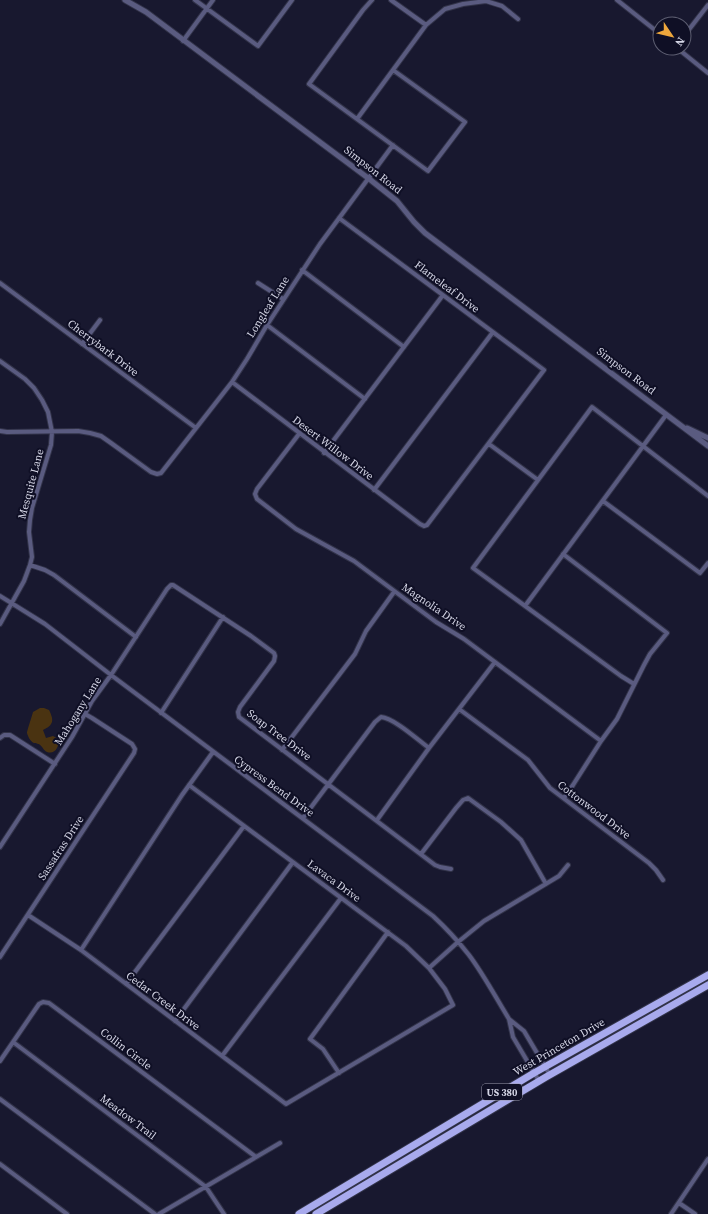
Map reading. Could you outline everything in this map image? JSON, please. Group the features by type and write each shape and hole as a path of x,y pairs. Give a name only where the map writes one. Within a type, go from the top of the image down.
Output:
{"highway":[{"name":"West Princeton Drive","path":"299,1214 534,1073 708,975"},
{"name":"West Princeton Drive","path":"316,1214 539,1081 708,985"}],"street":[{"name":"Simpson Road","path":"125,0 146,12 368,178 397,201 414,222 426,232 708,446"},
{"path":"195,0 258,46 292,0"},
{"path":"183,41 213,0"},
{"path":"372,0 309,84 428,171 465,122 393,70"},
{"path":"391,0 426,25"},
{"path":"357,119 426,25 445,10 463,4 486,1 502,6 518,19"},
{"path":"620,1 652,27"},
{"path":"692,26 708,5"},
{"path":"687,56 708,73"},
{"name":"Longleaf Lane","path":"52,432 78,431 90,432 101,436 151,472 157,474 161,473 232,382 302,270 393,145"},
{"name":"Flameleaf Drive","path":"339,218 544,370 489,444"},
{"path":"302,270 404,347"},
{"name":"Cherrybark Drive","path":"0,283 196,428"},
{"path":"258,283 283,299"},
{"path":"324,453 443,295"},
{"path":"82,344 100,320"},
{"path":"267,325 365,399"},
{"path":"374,490 493,332"},
{"name":"Mesquite Lane","path":"0,361 34,388 48,412 52,432 51,445 32,508 30,520 29,532 32,557 30,565 24,581 0,624"},
{"name":"Desert Willow Drive","path":"232,382 324,453 424,526 427,525 489,444"},
{"path":"634,684 473,568 592,407 708,496"},
{"path":"525,606 666,415"},
{"name":"Simpson Road","path":"677,423 708,438"},
{"path":"0,431 52,432"},
{"name":"Magnolia Drive","path":"299,434 257,489 255,494 257,498 296,529 344,555 436,622 464,639 601,741"},
{"path":"489,444 538,480"},
{"path":"603,501 700,573 708,563"},
{"path":"563,554 666,633 650,654 622,711 564,798"},
{"path":"30,565 46,570 54,575 136,637"},
{"name":"Mahogany Lane","path":"0,847 75,732 92,701 111,676 171,585"},
{"name":"Soap Tree Drive","path":"171,585 176,586 223,617 274,653 275,656 272,664 240,707 237,715 440,867 451,869"},
{"path":"282,750 354,654 366,631 394,592"},
{"name":"Cypress Bend Drive","path":"0,596 45,624 160,713 303,818 428,913 458,942 480,971 509,1019 513,1037 539,1081"},
{"path":"160,713 223,617"},
{"path":"377,820 429,748 495,662"},
{"name":"Cottonwood Drive","path":"459,709 528,760 550,788 649,863 663,880"},
{"name":"Sassafras Drive","path":"0,957 134,753 132,744 85,714"},
{"path":"303,818 375,722 381,717 394,722 429,748"},
{"path":"2,736 10,735 54,764"},
{"path":"81,950 189,785 213,752"},
{"name":"Lavaca Drive","path":"189,785 406,946 429,968 453,1005 339,1073"},
{"path":"422,854 456,808 468,798 501,822 521,840 546,884"},
{"path":"126,984 244,826"},
{"path":"175,1021 292,862"},
{"path":"429,968 484,921 559,876 568,865"},
{"path":"222,1056 341,898"},
{"name":"Cedar Creek Drive","path":"28,915 81,950 286,1104 339,1073"},
{"path":"339,1073 323,1049 310,1039 388,932"},
{"name":"Collin Circle","path":"0,1061 39,1004 43,1002 49,1003 256,1157"},
{"name":"Cypress Bend Drive","path":"509,1019 524,1031 550,1075"},
{"name":"Meadow Trail","path":"13,1042 206,1187 224,1214"},
{"path":"0,1099 157,1214 280,1143"},
{"path":"671,1214 708,1159"},
{"path":"0,1164 67,1214"},
{"path":"679,1203 695,1214"}],"shaded area":[{"path":"40,708 49,710 52,717 51,724 43,730 46,738 53,736 58,739 58,747 55,751 50,753 40,745 33,742 27,733 33,712"}]}
